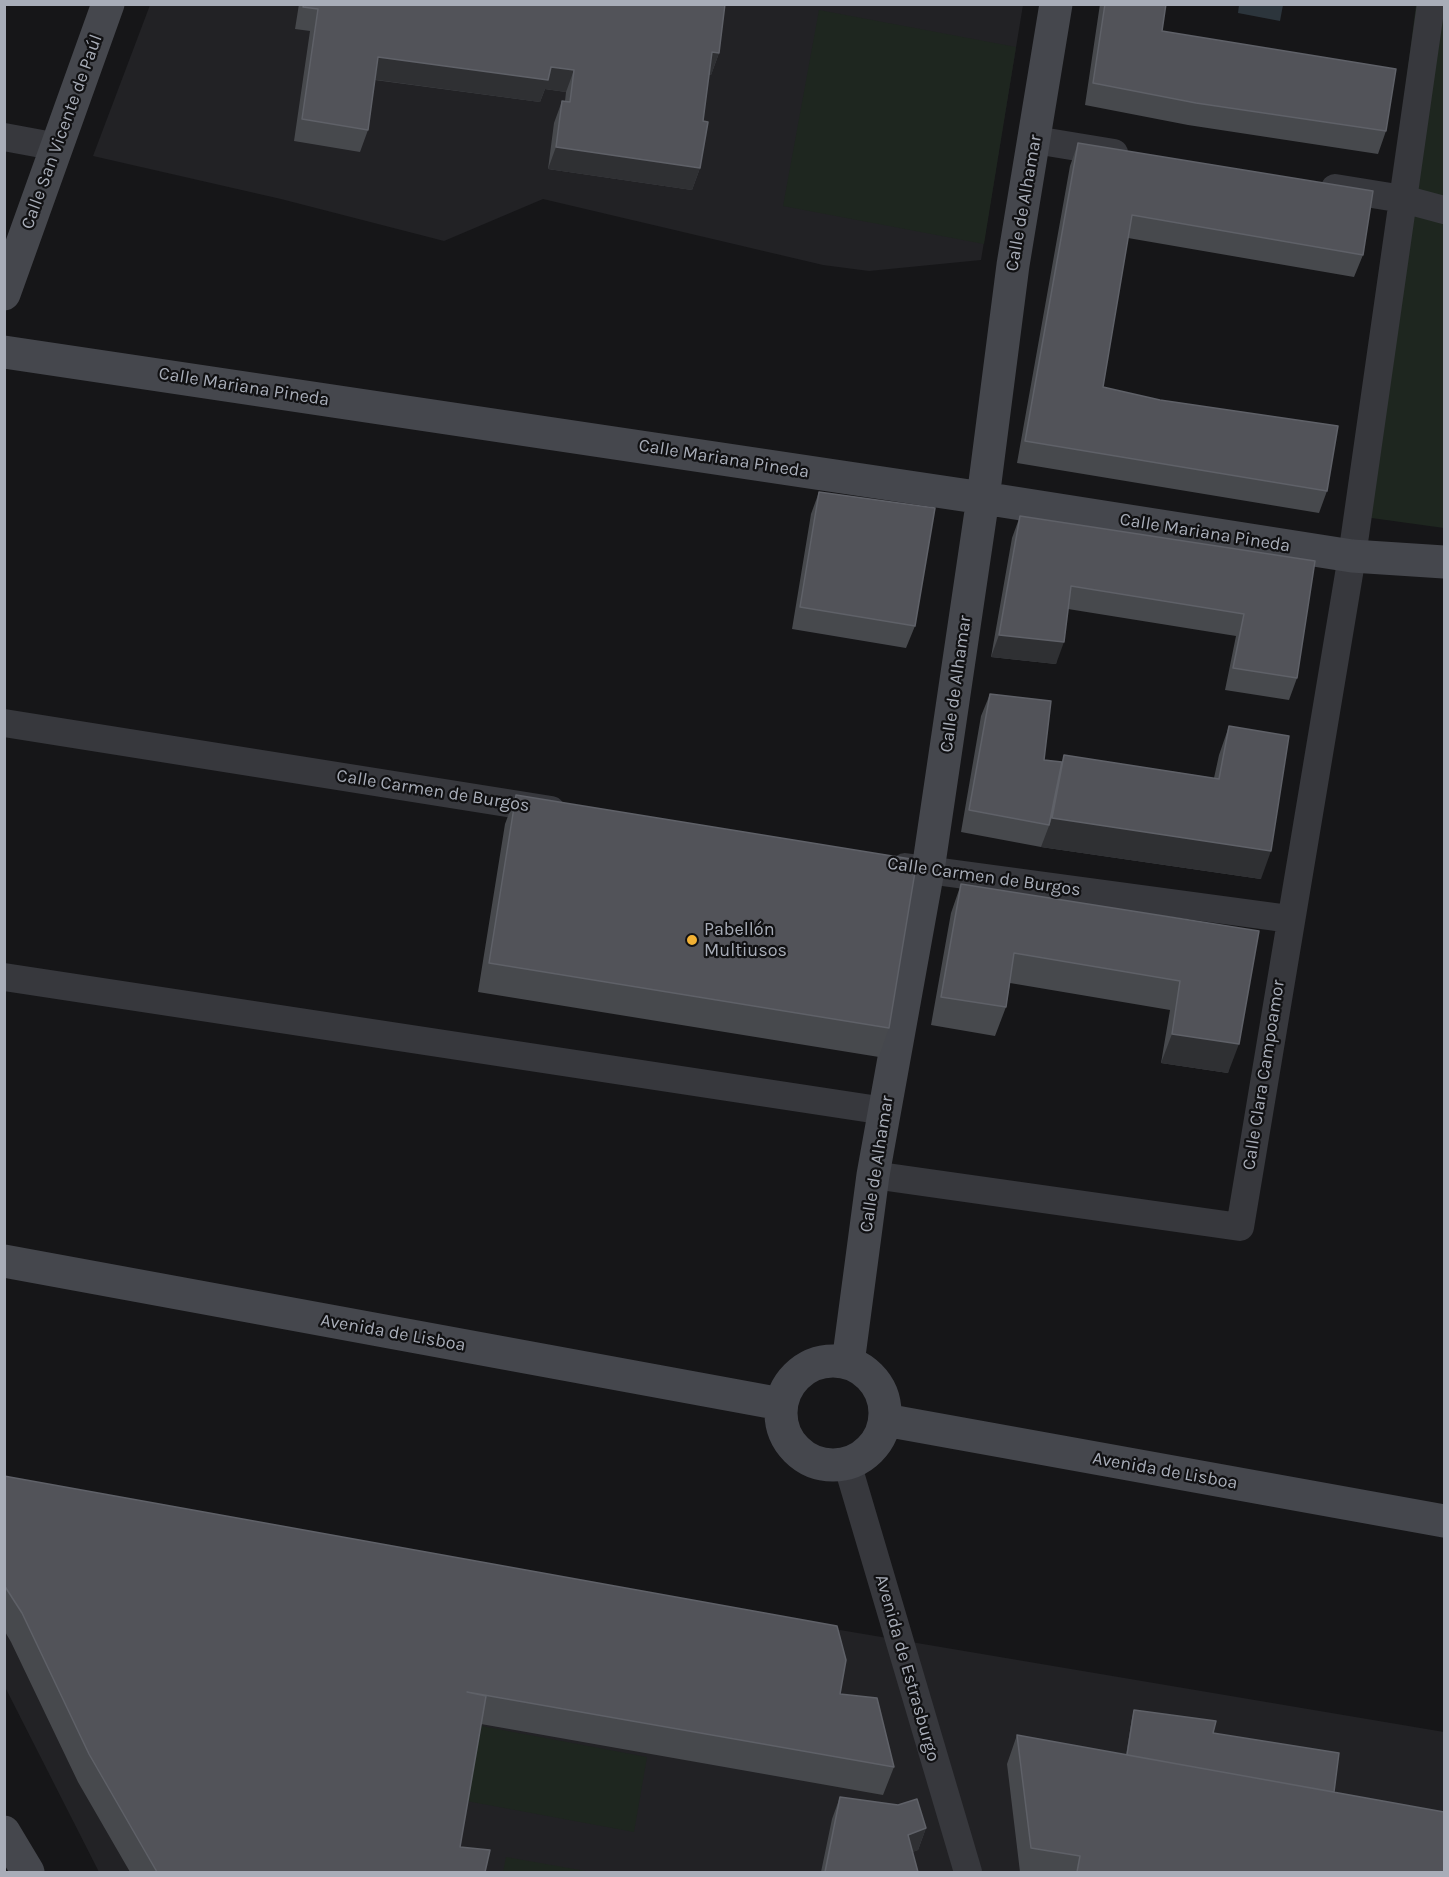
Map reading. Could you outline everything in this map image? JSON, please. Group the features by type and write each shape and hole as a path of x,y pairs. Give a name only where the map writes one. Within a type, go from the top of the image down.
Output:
{"street":[{"name":"Calle San Vicente de Paúl","path":"4,294 108,4"},
{"name":"Calle de Alhamar","path":"848,1363 873,1175 928,870 983,498 1013,265 1056,4"},
{"name":"Calle Clara Campoamor","path":"873,1175 1240,1227 1352,556 1431,4"},
{"path":"4,137 57,147"},
{"path":"1035,140 1138,157"},
{"path":"1311,184 1403,199 1444,210"},
{"name":"Calle Mariana Pineda","path":"4,352 983,498 1352,556 1444,562"},
{"name":"Calle Carmen de Burgos","path":"4,723 573,814"},
{"name":"Calle Carmen de Burgos","path":"881,863 1290,919"},
{"path":"4,976 885,1111"},
{"name":"Avenida de Lisboa","path":"4,1261 781,1404"},
{"path":"830,1360 848,1363 861,1369 872,1378 883,1398 885,1420 872,1448 860,1457 847,1463 829,1465 813,1461 798,1452 787,1438 782,1421 781,1404 788,1387 799,1374 813,1364 830,1360"},
{"name":"Avenida de Lisboa","path":"885,1420 1444,1521"},
{"name":"Avenida de Estrasburgo","path":"847,1463 968,1872"},
{"path":"4,1832 28,1872"}],"shaded area":[{"path":"150,5 1023,5 981,260 869,271 823,265 543,199 444,241 281,199 93,156"},
{"path":"1239,5 1283,5 1280,21 1238,13"},
{"path":"1416,5 1444,5 1444,528 1350,515"},
{"path":"819,10 1016,47 984,244 783,206"},
{"path":"5,1489 1444,1732 1444,1872 99,1872 5,1687"},
{"path":"476,1725 647,1757 634,1832 461,1800"},
{"path":"506,1857 591,1872 503,1872"}],"building":[{"path":"304,4 725,4 719,53 712,52 703,121 708,122 700,168 556,147 562,101 570,102 574,70 551,67 548,80 378,57 368,130 302,119 318,9 303,7"},
{"path":"1105,4 1166,4 1162,31 1396,69 1386,131 1196,103 1093,83"},
{"path":"1078,143 1373,191 1363,255 1132,215 1103,387 1160,400 1338,426 1327,491 1025,441"},
{"path":"819,492 935,508 915,626 800,607"},
{"path":"1020,516 1315,561 1297,678 1233,668 1244,614 1071,586 1064,642 999,635"},
{"path":"990,694 1051,701 1044,760 1062,762 1049,825 969,810"},
{"path":"1229,726 1289,736 1271,851 1052,818 1064,755 1219,779"},
{"name":"Pabellón Multiusos","path":"516,795 917,860 889,1028 489,963"},
{"path":"961,884 1259,931 1239,1044 1172,1034 1180,981 1014,953 1006,1007 941,997"},
{"path":"4,1476 837,1626 846,1660 840,1694 877,1698 894,1767 467,1692 486,1696 460,1847 490,1850 485,1872 157,1872 89,1754 22,1613 4,1585"},
{"path":"1134,1710 1216,1721 1213,1733 1339,1753 1334,1792 1127,1755"},
{"path":"1017,1735 1444,1812 1444,1872 1077,1872 1080,1856 1031,1848"},
{"path":"840,1797 898,1805 917,1799 926,1828 908,1835 918,1872 825,1872"}],"place":[{"name":"Pabellón Multiusos","path":"692,940"}]}
